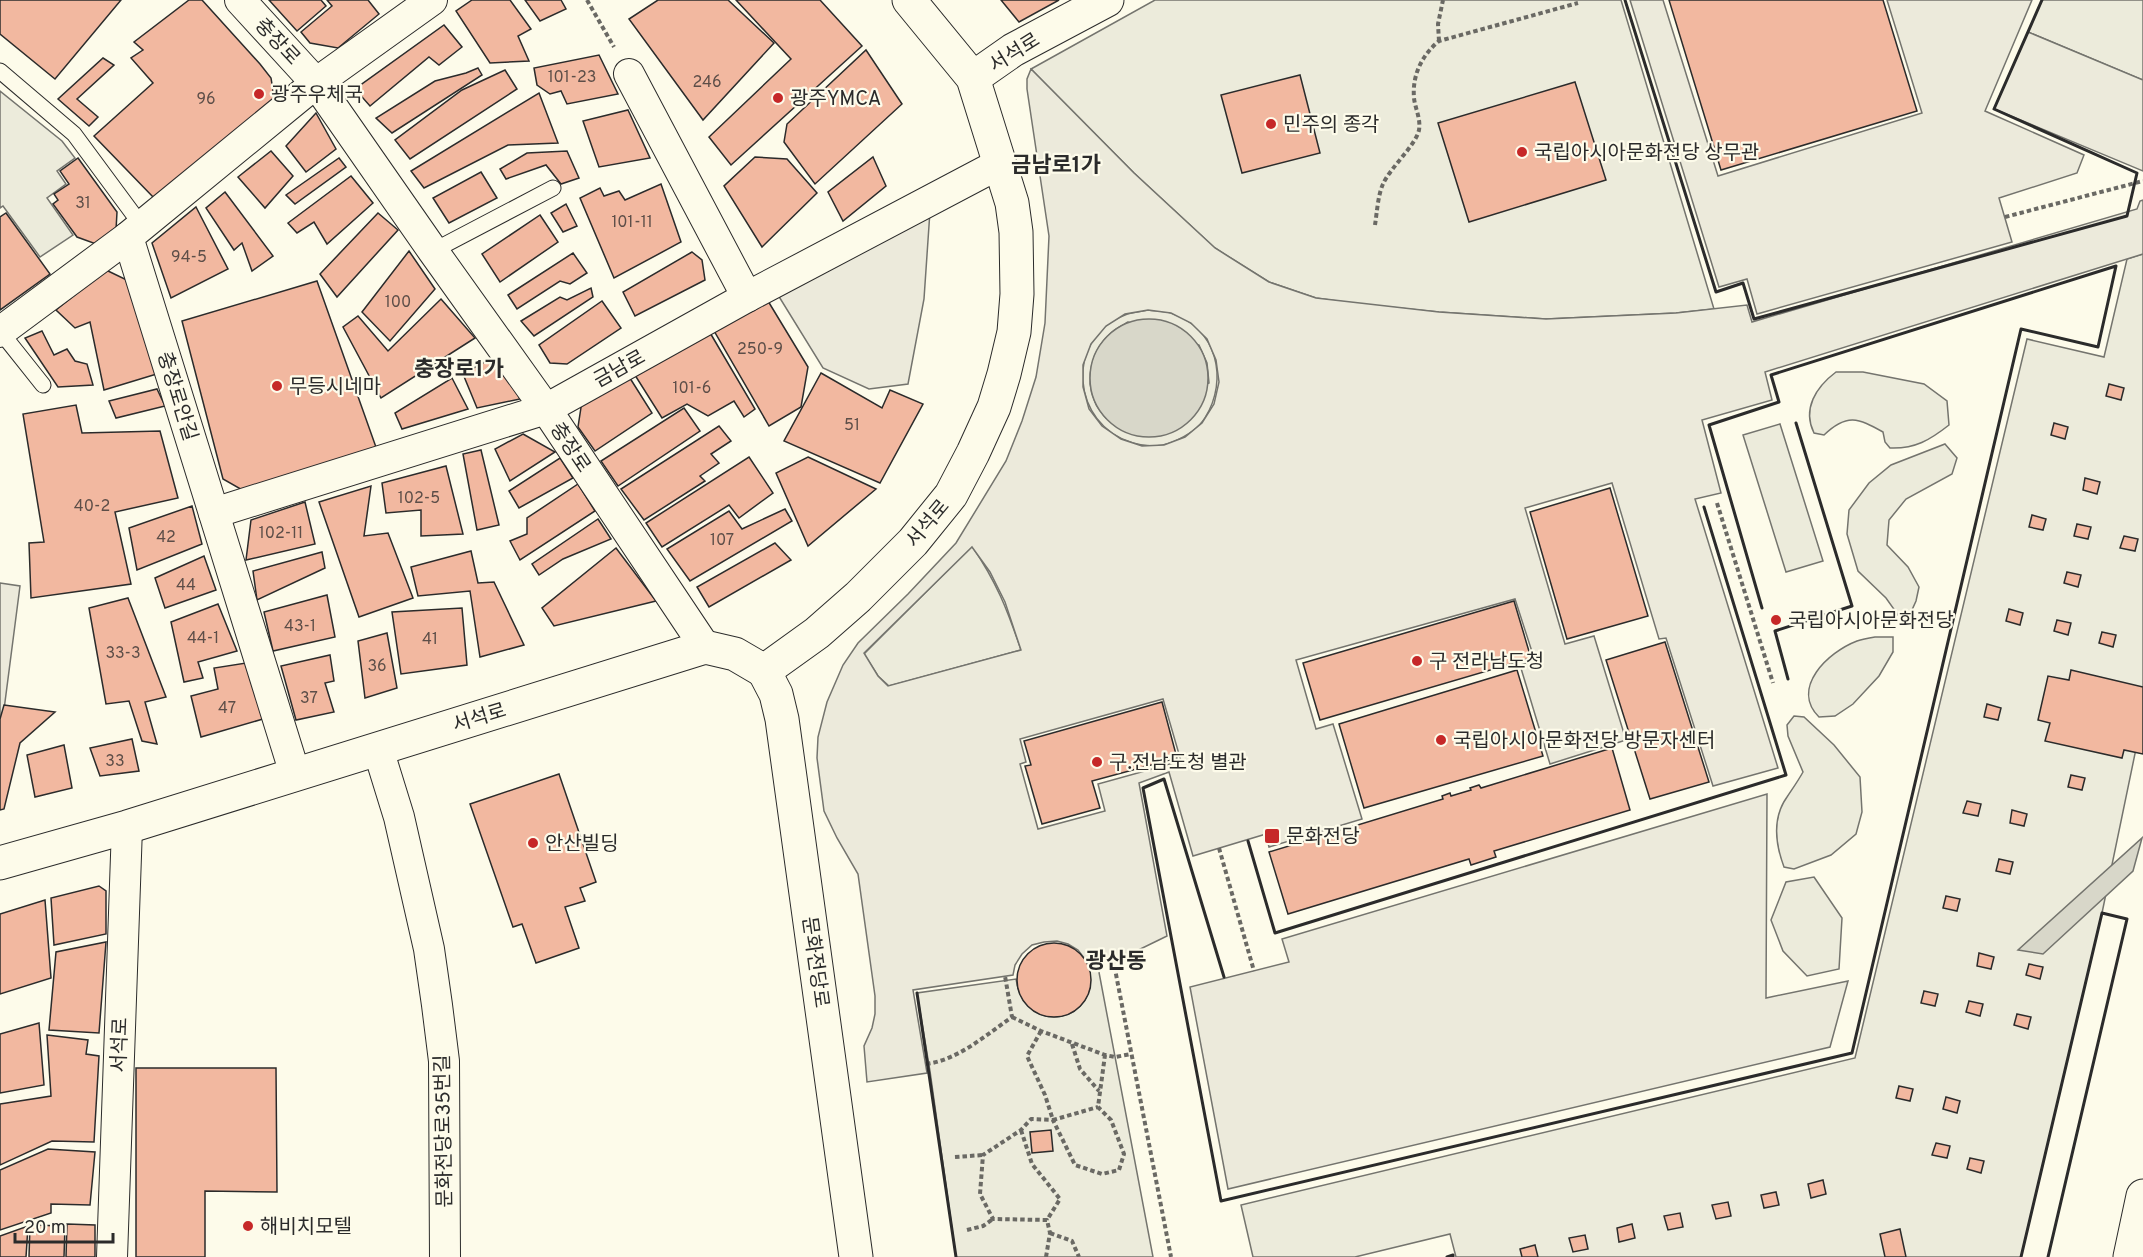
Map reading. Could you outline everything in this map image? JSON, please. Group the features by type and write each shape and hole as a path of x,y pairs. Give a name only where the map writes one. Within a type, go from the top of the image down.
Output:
{"street":[{"name":"충장로","path":"240,0 316,83 546,409 705,648"},
{"name":"충장로","path":"0,332 135,231 316,83 432,0"},
{"path":"909,0 973,78"},
{"name":"서석로","path":"0,862 127,827 705,648 735,654 764,671 817,633 858,597 913,542 951,495 994,407 1004,374 1014,332 1017,294 1016,232 1012,203 973,78 1013,50 1107,0"},
{"path":"629,74 747,297"},
{"name":"금남로","path":"214,513 546,409 747,297 999,164"},
{"name":"충장로안길","path":"135,231 214,513 295,774"},
{"name":"문화전당로","path":"764,671 776,694 782,719 856,1257"},
{"name":"문화전당로35번길","path":"378,749 399,817 429,949 437,1005 444,1061 445,1257"},
{"name":"서석로","path":"112,1257 127,827"},
{"path":"2130,1257 2143,1196"}],"lane":[{"name":"충장로안길","path":"0,71 74,134 135,231"},
{"path":"433,251 553,189"},
{"path":"0,332 43,385"}],"path":[{"path":"587,0 629,74"},
{"path":"1439,40 1438,24 1443,0"},
{"path":"1375,225 1383,184 1419,132 1419,119 1414,98 1415,80 1420,62 1429,49 1439,40 1578,3"},
{"path":"2005,217 2143,181"},
{"path":"1717,503 1773,683"},
{"path":"1219,848 1254,971"},
{"path":"1113,959 1171,1257"},
{"path":"1005,976 1012,1017"},
{"path":"1012,1017 1041,1031 1105,1055 1115,1057 1131,1054"},
{"path":"926,1064 939,1062 958,1053 1012,1017"},
{"path":"1041,1031 1027,1056 1045,1095 1053,1120 1075,1165 1102,1174 1119,1170 1124,1154 1111,1120 1098,1107 1105,1055"},
{"path":"1072,1043 1080,1069 1099,1091"},
{"path":"955,1157 983,1155 1021,1130 1031,1119 1053,1120 1098,1107"},
{"path":"1021,1130 1032,1164 1060,1199 1047,1220 1050,1233 1046,1257"},
{"path":"983,1155 980,1194 993,1219"},
{"path":"967,1230 983,1226 993,1219 1047,1220"},
{"path":"1050,1233 1072,1241 1079,1257"}],"shaded area":[{"path":"1155,0 1621,0 1714,309 1546,319 1359,304 1316,298 1269,282 1215,248 1134,173 1031,69"},
{"path":"1630,0 1663,0 1718,176 1922,113 1887,0 2032,0 1985,111 2084,155 2077,173 1999,198 2012,242 1757,314 1747,279 1719,287"},
{"path":"2042,0 2143,0 2143,80 2028,32"},
{"path":"2028,32 2143,80 2143,171 1994,109"},
{"path":"1031,69 1134,173 1215,248 1269,282 1316,298 1439,312 1546,319 1676,313 1747,305 1752,322 2137,209 2140,201 2143,200 2143,254 1765,372 1772,400 1702,420 1721,493 1695,499 1778,768 1713,786 1666,638 1659,639 1612,483 1525,508 1565,644 1594,636 1626,740 1550,764 1520,665 1535,661 1515,599 1296,660 1316,729 1333,724 1362,819 1269,847 1266,834 1193,856 1169,772 1139,783 1167,936 1122,958 1088,963 1078,950 1068,944 1057,941 1044,942 1032,945 1022,954 1015,965 1013,975 913,990 927,1073 867,1082 864,1046 872,1028 875,996 858,874 824,811 817,758 818,737 827,702 843,665 858,643 956,543 1006,461 1036,377 1045,323 1049,236 1027,79","holes":["1148,310 1171,313 1191,323 1207,339 1216,360 1219,382 1214,404 1202,423 1185,437 1164,445 1142,446 1121,439 1102,426 1089,409 1083,387 1083,365 1091,344 1106,326 1125,314","972,547 990,572 1005,602 1021,650 888,686 878,676 864,653","1163,699 1181,761 1098,784 1105,811 1038,829 1020,764 1026,762 1020,739"]},
{"path":"0,91 62,141 75,158 57,171 66,184 47,198 73,235 40,257 3,206 0,208"},
{"path":"930,211 924,299 908,384 869,389 823,368 778,295"},
{"path":"2143,254 2143,715 2102,913 2021,1257 1456,1257 1450,1234 1355,1257 1253,1257 1241,1205 1855,1058 2027,339 2104,357 2127,259"},
{"path":"1148,310 1171,313 1187,320 1199,330 1214,356 1217,372 1212,403 1202,422 1182,438 1158,446 1133,443 1112,433 1097,419 1087,401 1083,381 1084,361 1092,342 1105,326 1125,315","holes":["1128,322 1199,345 1207,363 1209,383 1106,418 1097,406 1090,384 1095,355 1105,339"]},
{"path":"1149,319 1172,323 1191,336 1204,355 1208,378 1204,401 1191,420 1172,433 1149,437 1126,433 1107,420 1094,401 1090,378 1094,355 1107,336 1126,323"},
{"path":"1836,372 1863,372 1924,384 1947,401 1949,425 1922,442 1899,448 1890,448 1885,442 1883,432 1859,421 1839,423 1824,435 1814,433 1810,407 1822,384"},
{"path":"1780,424 1823,561 1786,572 1743,435"},
{"path":"1945,444 1957,458 1952,474 1906,499 1889,520 1887,545 1908,567 1919,587 1911,612 1898,615 1886,598 1858,571 1847,534 1849,510 1869,483 1891,465"},
{"path":"972,546 1001,596 1021,650 889,686 878,676 864,654"},
{"path":"0,583 20,586 2,725 0,724"},
{"path":"1875,637 1893,637 1893,652 1879,676 1853,704 1835,716 1819,717 1811,706 1809,694 1816,672 1835,653 1846,646"},
{"path":"1794,716 1804,717 1834,745 1860,777 1862,812 1856,834 1831,855 1794,869 1784,867 1776,831 1782,805 1803,772 1788,736 1787,725"},
{"path":"1767,794 1766,998 1848,981 1830,1047 1228,1189 1190,987 1289,962 1282,939"},
{"path":"2142,838 2133,871 2043,954 2018,950"},
{"path":"1814,877 1842,918 1839,969 1807,976 1783,951 1771,920 1786,882"},
{"path":"1098,967 1153,1257 956,1257 917,993 1016,979 1022,998 1033,1010 1046,1016 1060,1016 1074,1011 1084,1001 1090,987 1089,968"}],"building":[{"path":"0,0 121,0 55,79 0,34"},
{"path":"189,0 202,0 260,64 271,78 275,103 155,199 94,136 153,83 131,58 143,50 134,42"},
{"path":"269,0 321,0 326,6 297,31"},
{"path":"327,0 368,0 379,14 338,48 310,43 301,32 332,6"},
{"path":"472,0 510,0 531,29 518,36 529,61 490,63 456,11"},
{"path":"525,0 561,0 566,9 540,21"},
{"path":"658,0 728,0 774,43 703,120 629,19"},
{"name":"광주YMCA","path":"736,0 820,0 862,46 731,165 709,137 791,59"},
{"path":"1001,0 1059,0 1019,22"},
{"path":"1669,0 1883,0 1917,111 1721,170"},
{"path":"444,25 462,47 439,65 429,57 370,106 355,89"},
{"path":"866,50 902,104 815,184 784,142 787,124"},
{"path":"599,55 618,94 567,104 561,91 550,94 537,85 534,68"},
{"path":"103,58 114,65 77,99 98,117 89,126 58,99"},
{"path":"478,68 482,75 392,133 376,118 435,81"},
{"path":"505,70 517,89 410,159 395,140 462,90"},
{"name":"민주의 종각","path":"1300,75 1320,153 1242,173 1221,95"},
{"name":"국립아시아문화전당 상무관","path":"1575,82 1606,180 1469,222 1438,123"},
{"path":"539,93 558,143 508,145 424,188 411,171"},
{"path":"628,110 650,158 599,167 583,121"},
{"path":"316,113 336,149 306,172 286,146"},
{"path":"271,151 293,176 265,208 238,177"},
{"path":"567,151 579,178 561,184 546,165 506,179 500,169 527,153"},
{"path":"755,157 787,159 817,193 762,247 724,186"},
{"path":"873,157 886,186 843,221 828,192"},
{"path":"78,158 117,212 116,230 96,244 77,237 53,204 58,200 54,194 69,184 60,171"},
{"path":"339,158 346,167 295,204 286,195"},
{"path":"481,172 497,198 449,223 433,198"},
{"path":"351,176 373,203 327,244 314,222 297,233 288,223"},
{"path":"661,184 681,242 614,278 580,198 600,188 604,196 619,191 625,200"},
{"path":"225,192 273,256 252,271 242,243 234,250 206,208"},
{"path":"566,204 577,226 563,232 551,213"},
{"path":"196,207 228,269 171,298 152,243"},
{"path":"6,213 50,274 0,310 0,217"},
{"path":"378,213 398,230 337,297 320,274"},
{"path":"540,215 558,242 500,282 482,254"},
{"path":"409,251 435,289 390,341 362,312"},
{"path":"692,252 702,260 705,280 635,316 623,292"},
{"path":"573,253 587,273 570,284 560,281 517,309 508,295"},
{"path":"106,270 131,282 160,373 104,390 90,322 75,328 56,310"},
{"name":"무등시네마","path":"317,281 377,450 244,491 223,479 182,321"},
{"path":"591,288 593,297 534,336 521,321 560,297 567,300"},
{"path":"441,299 475,338 381,398 343,327 358,316 388,351"},
{"path":"602,301 621,328 567,364 550,363 539,345"},
{"path":"768,301 808,367 801,407 769,426 713,329"},
{"path":"42,331 54,355 67,349 75,361 87,364 93,385 58,387 25,338"},
{"path":"709,331 755,409 744,417 734,401 708,416 687,404 662,418 633,372"},
{"path":"497,355 520,399 477,408 463,374"},
{"path":"821,373 882,408 890,390 923,404 880,483 784,441"},
{"path":"628,375 652,413 595,451 578,427 582,401"},
{"path":"452,378 468,409 402,429 395,413"},
{"path":"2109,384 2124,388 2121,400 2106,396"},
{"path":"157,389 165,406 116,418 109,401"},
{"path":"76,405 82,433 160,431 178,498 115,512 131,584 31,598 29,543 44,542 23,414"},
{"path":"684,408 700,431 618,486 601,461"},
{"path":"2054,423 2068,427 2065,439 2051,435"},
{"path":"719,426 731,441 711,454 719,463 700,476 705,481 644,520 621,489"},
{"path":"523,434 555,452 510,481 495,449"},
{"path":"481,450 499,525 477,530 463,454"},
{"path":"749,457 773,493 739,518 729,505 662,547 646,523"},
{"path":"808,457 876,489 808,546 776,473"},
{"path":"560,458 573,478 519,508 509,491"},
{"path":"446,466 463,534 421,536 421,510 386,513 382,483"},
{"path":"2085,478 2100,482 2097,494 2083,490"},
{"path":"578,484 595,511 520,560 510,541 527,534 527,518"},
{"path":"371,486 364,536 388,533 413,598 359,617 319,502"},
{"path":"1610,488 1648,616 1567,639 1530,512"},
{"path":"305,502 315,544 246,560 251,520"},
{"path":"192,506 202,544 137,570 129,528"},
{"path":"785,509 792,521 690,581 667,549 729,511 742,529"},
{"path":"2032,515 2046,519 2043,530 2029,527"},
{"path":"598,519 611,539 563,559 539,575 532,564"},
{"path":"2077,524 2091,527 2088,539 2074,536"},
{"path":"2124,536 2138,539 2135,551 2120,548"},
{"path":"775,543 791,560 709,607 697,587"},
{"path":"616,548 656,601 554,626 542,608"},
{"path":"471,551 478,583 494,582 524,645 480,657 470,591 418,596 411,567"},
{"path":"322,552 325,568 257,600 253,571"},
{"path":"204,556 216,590 165,608 155,578"},
{"path":"2067,572 2081,575 2078,587 2064,583"},
{"path":"327,595 335,637 273,651 264,612"},
{"path":"128,598 166,697 145,702 157,744 142,741 129,701 106,704 89,608"},
{"name":"구 전라남도청","path":"1514,601 1531,658 1320,720 1303,663"},
{"path":"218,604 237,651 198,662 203,678 184,682 171,622"},
{"path":"462,608 467,665 401,674 392,612"},
{"path":"2009,609 2023,613 2020,625 2006,621"},
{"path":"2057,620 2071,623 2068,635 2054,631"},
{"path":"2102,632 2116,635 2113,647 2099,643"},
{"path":"387,633 397,688 365,698 358,641"},
{"path":"1665,642 1709,782 1650,799 1606,660"},
{"path":"330,655 334,681 325,683 334,712 296,720 281,666"},
{"path":"246,663 263,719 201,737 191,696 218,689 214,668"},
{"name":"국립아시아문화전당 방문자센터","path":"1517,670 1543,756 1364,808 1339,724"},
{"path":"2071,670 2143,687 2143,754 2124,750 2122,758 2045,741 2050,723 2038,720 2048,676 2069,680"},
{"name":"구.전남도청 별관","path":"1162,702 1177,758 1092,781 1100,808 1042,824 1025,766 1031,765 1024,741"},
{"path":"1987,704 2001,708 1998,720 1984,717"},
{"path":"4,705 55,712 20,743 4,809 0,810 0,719"},
{"path":"132,739 139,771 100,776 90,748"},
{"path":"64,745 72,788 35,797 27,755"},
{"path":"1612,748 1630,810 1494,851 1496,857 1471,865 1469,859 1288,914 1269,852 1443,799 1442,796 1450,793 1451,796 1479,785 1481,788"},
{"name":"안산빌딩","path":"559,774 596,882 580,888 585,901 565,907 579,948 536,963 522,924 513,927 470,804"},
{"path":"2071,775 2085,778 2082,790 2068,787"},
{"path":"1967,801 1981,804 1978,816 1963,813"},
{"path":"2012,810 2027,814 2024,826 2010,823"},
{"path":"1999,859 2013,862 2010,874 1996,871"},
{"path":"99,886 106,891 106,934 54,945 51,898"},
{"path":"1946,896 1960,899 1957,911 1943,908"},
{"path":"45,900 51,978 0,994 0,914"},
{"path":"106,942 99,1033 49,1030 56,952"},
{"path":"1054,943 1075,949 1085,959 1091,980 1085,1001 1075,1011 1054,1017 1033,1011 1023,1001 1017,980 1023,959 1033,949"},
{"path":"1979,953 1994,957 1991,969 1977,966"},
{"path":"2029,964 2043,967 2040,979 2026,975"},
{"path":"1924,991 1938,994 1935,1006 1921,1003"},
{"path":"1969,1001 1983,1004 1980,1016 1966,1012"},
{"path":"2017,1014 2031,1017 2028,1029 2014,1025"},
{"path":"39,1023 44,1085 0,1093 0,1034"},
{"path":"47,1035 88,1040 86,1054 99,1056 94,1142 52,1141 0,1165 0,1104 51,1096"},
{"path":"136,1068 276,1068 277,1192 205,1191 205,1257 136,1257"},
{"path":"1899,1086 1913,1089 1910,1101 1896,1098"},
{"path":"1946,1097 1960,1101 1957,1113 1943,1109"},
{"path":"1051,1130 1053,1151 1032,1153 1030,1132"},
{"path":"1936,1143 1950,1146 1947,1158 1932,1155"},
{"path":"48,1149 95,1152 90,1205 51,1204 51,1213 0,1230 0,1170"},
{"path":"1970,1158 1984,1161 1981,1173 1967,1169"},
{"path":"1823,1180 1826,1194 1811,1198 1808,1184"},
{"path":"1776,1192 1779,1205 1764,1208 1761,1195"},
{"path":"1728,1202 1731,1216 1716,1219 1712,1205"},
{"path":"1680,1213 1683,1227 1668,1230 1664,1216"},
{"path":"67,1224 95,1225 95,1257 66,1257"},
{"path":"1632,1224 1635,1238 1619,1242 1617,1228"},
{"path":"30,1225 65,1226 64,1257 29,1257"},
{"path":"28,1226 26,1257 0,1257 0,1236"},
{"path":"1900,1229 1906,1257 1885,1257 1880,1234"},
{"path":"1585,1235 1588,1249 1573,1252 1569,1238"},
{"path":"1535,1245 1538,1257 1522,1257 1520,1249"}],"wall":[{"path":"1625,0 1716,292 1743,283 1754,319 2127,216 2137,173 1994,109 2042,0"},
{"path":"1224,977 1164,779 1143,788 1221,1201 1852,1053 2021,329 2098,347 2116,266 1771,375 1779,402 1709,425 1762,608"},
{"path":"1788,679 1775,631 1852,606 1796,423"},
{"path":"1248,841 1275,933 1786,775 1704,507"},
{"path":"2021,1257 2102,913 2127,919 2048,1257"},
{"path":"917,993 956,1257"},
{"path":"1447,1257 1453,1255 1453,1257"}],"place":[{"name":"광주우체국","path":"259,94"},
{"name":"광주YMCA","path":"778,98"},
{"name":"민주의 종각","path":"1271,124"},
{"name":"국립아시아문화전당 상무관","path":"1522,152"},
{"name":"무등시네마","path":"277,386"},
{"name":"국립아시아문화전당","path":"1776,620"},
{"name":"구 전라남도청","path":"1417,661"},
{"name":"국립아시아문화전당 방문자센터","path":"1441,740"},
{"name":"구.전남도청 별관","path":"1097,762"},
{"name":"문화전당","path":"1272,836"},
{"name":"안산빌딩","path":"533,843"},
{"name":"해비치모텔","path":"248,1226"}],"district":[{"name":"금남로1가","path":"1056,164"},
{"name":"충장로1가","path":"459,368"},
{"name":"광산동","path":"1116,960"}]}
